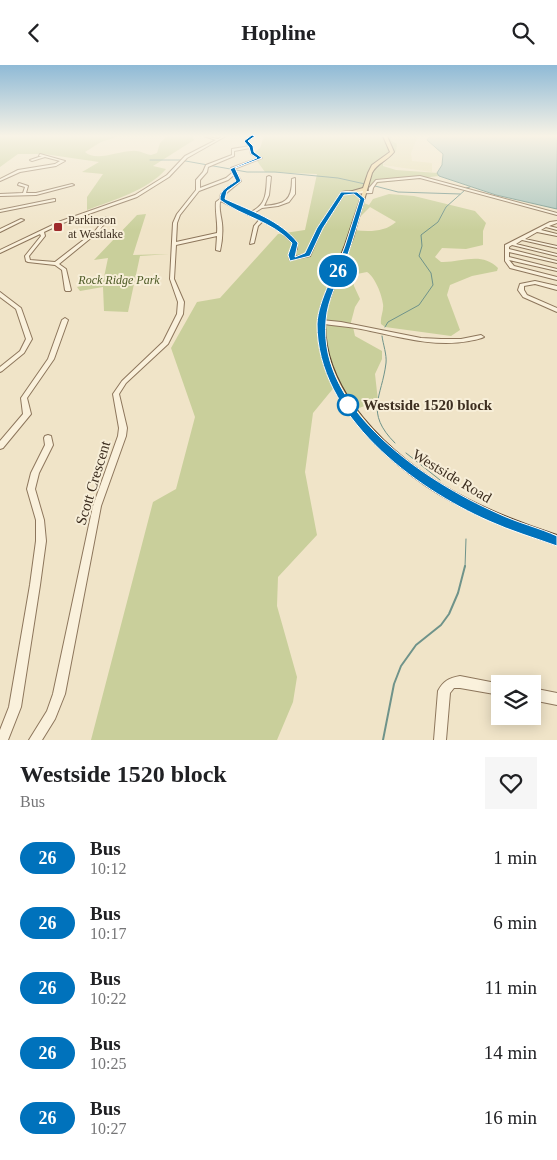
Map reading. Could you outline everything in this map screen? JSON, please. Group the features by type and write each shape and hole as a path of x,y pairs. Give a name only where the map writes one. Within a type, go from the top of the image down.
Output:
{"main road":[{"name":"Westside Road","path":"372,168 348,245 321,322 323,351 336,386 351,409 383,447 427,481 494,517 557,540"},
{"path":"351,192 364,193"},
{"path":"351,192 364,193"}],"street":[{"path":"0,181 19,171 41,168"},
{"path":"0,252 62,222 136,196 168,176 176,168"},
{"name":"Scott Crescent","path":"35,740 51,715 59,695 97,506 122,436 123,428 116,394 124,382 166,343 180,314 180,302 172,279 178,215 198,190 198,180 206,168"},
{"path":"218,251 220,222 217,210 218,202 222,199 225,190 239,181 232,169 234,168"},
{"path":"198,190 227,179 234,173"},
{"path":"263,207 267,199 268,177"},
{"path":"364,193 372,192 371,188 376,181 418,177 557,214"},
{"path":"250,214 263,207 280,204 292,198 295,193 294,179"},
{"path":"19,184 27,187 24,194"},
{"path":"0,195 44,192 72,185"},
{"path":"222,199 274,225 287,234 295,243 291,258 301,259 308,255 320,228 343,193 351,192"},
{"path":"0,211 54,200"},
{"path":"56,264 96,232 107,218"},
{"path":"0,231 22,220"},
{"path":"252,243 256,226 262,220"},
{"path":"555,222 507,246 507,258 512,267 557,279"},
{"path":"546,227 557,229"},
{"path":"538,231 557,235"},
{"path":"42,232 43,236 27,257 28,261 56,264 64,269 68,290"},
{"path":"174,244 220,233"},
{"path":"521,239 557,247"},
{"path":"512,244 557,255"},
{"path":"507,250 557,262"},
{"path":"507,258 557,270"},
{"path":"557,288 535,282 522,285 522,293 557,310"},
{"path":"0,294 18,308 29,339 22,352 0,370"},
{"path":"0,446 27,414 24,398 51,359 65,320"},
{"path":"321,322 358,326 437,342 464,342 481,337"},
{"path":"2,740 15,707 36,585 41,541 40,520 31,489 34,473 49,445 48,438"},
{"path":"440,740 444,691 451,683 491,688"},
{"path":"541,696 557,699"}],"shaded area":[{"path":"400,168 432,168 432,172"}],"green space":[{"path":"90,168 166,169 140,189 87,210 87,197 103,174 82,172"},
{"path":"262,168 388,168 396,170 438,173 439,176 379,183 361,194 364,203 369,205 373,199 389,194 414,196 475,211 486,223 483,231 483,245 466,249 442,248 435,257 441,262 471,259 485,260 498,268 497,271 472,276 450,285 447,295 460,330 451,336 385,327 381,324 382,300 373,278 367,272 352,275 354,286 360,299 355,307 350,326 353,327 355,336 382,351 382,359 375,374 378,401 351,411 336,385 313,413 305,472 317,535 278,577 277,606 297,677 293,702 277,740 91,740 153,502 176,489 195,417 171,348 197,302 220,298 278,234 305,230 317,174 265,172","holes":["370,207 396,222 387,228 371,231 354,230 352,225"]},
{"name":"Rock Ridge Park","path":"146,214 133,255 169,254 140,256 128,312 104,311 103,287 80,291 77,287 103,282 108,258 94,260 137,215"}],"water":[{"path":"440,168 557,168 557,209 496,195 439,176 437,173"}],"waterway":[{"path":"222,168 247,172 275,172 338,178 365,184"},
{"path":"375,186 398,192 460,194"},
{"path":"466,188 470,187"},
{"path":"385,327 388,322 419,305 433,285 431,273 419,256 422,246 421,235 438,222 446,207 465,190"},
{"path":"382,336 386,363 377,404 377,413 380,422 395,443"},
{"path":"406,453 440,480"},
{"path":"465,567 466,539"},
{"path":"383,740 394,684 401,666 416,645 441,625 449,614 458,593 465,566"}],"bus line":[{"name":"26","path":"234,168 232,169 239,181 225,190 222,200 241,211 274,225 287,234 295,243 295,249 291,258 296,260 308,255 325,219 343,193 351,192 360,195 362,199 348,245 331,287 321,322 323,351 336,386 367,430 383,447 427,481 494,517 557,540"}],"place":[{"name":"Parkinson at Westlake","path":"58,227"},
{"name":"Westside 1520 block","path":"348,405"}]}
